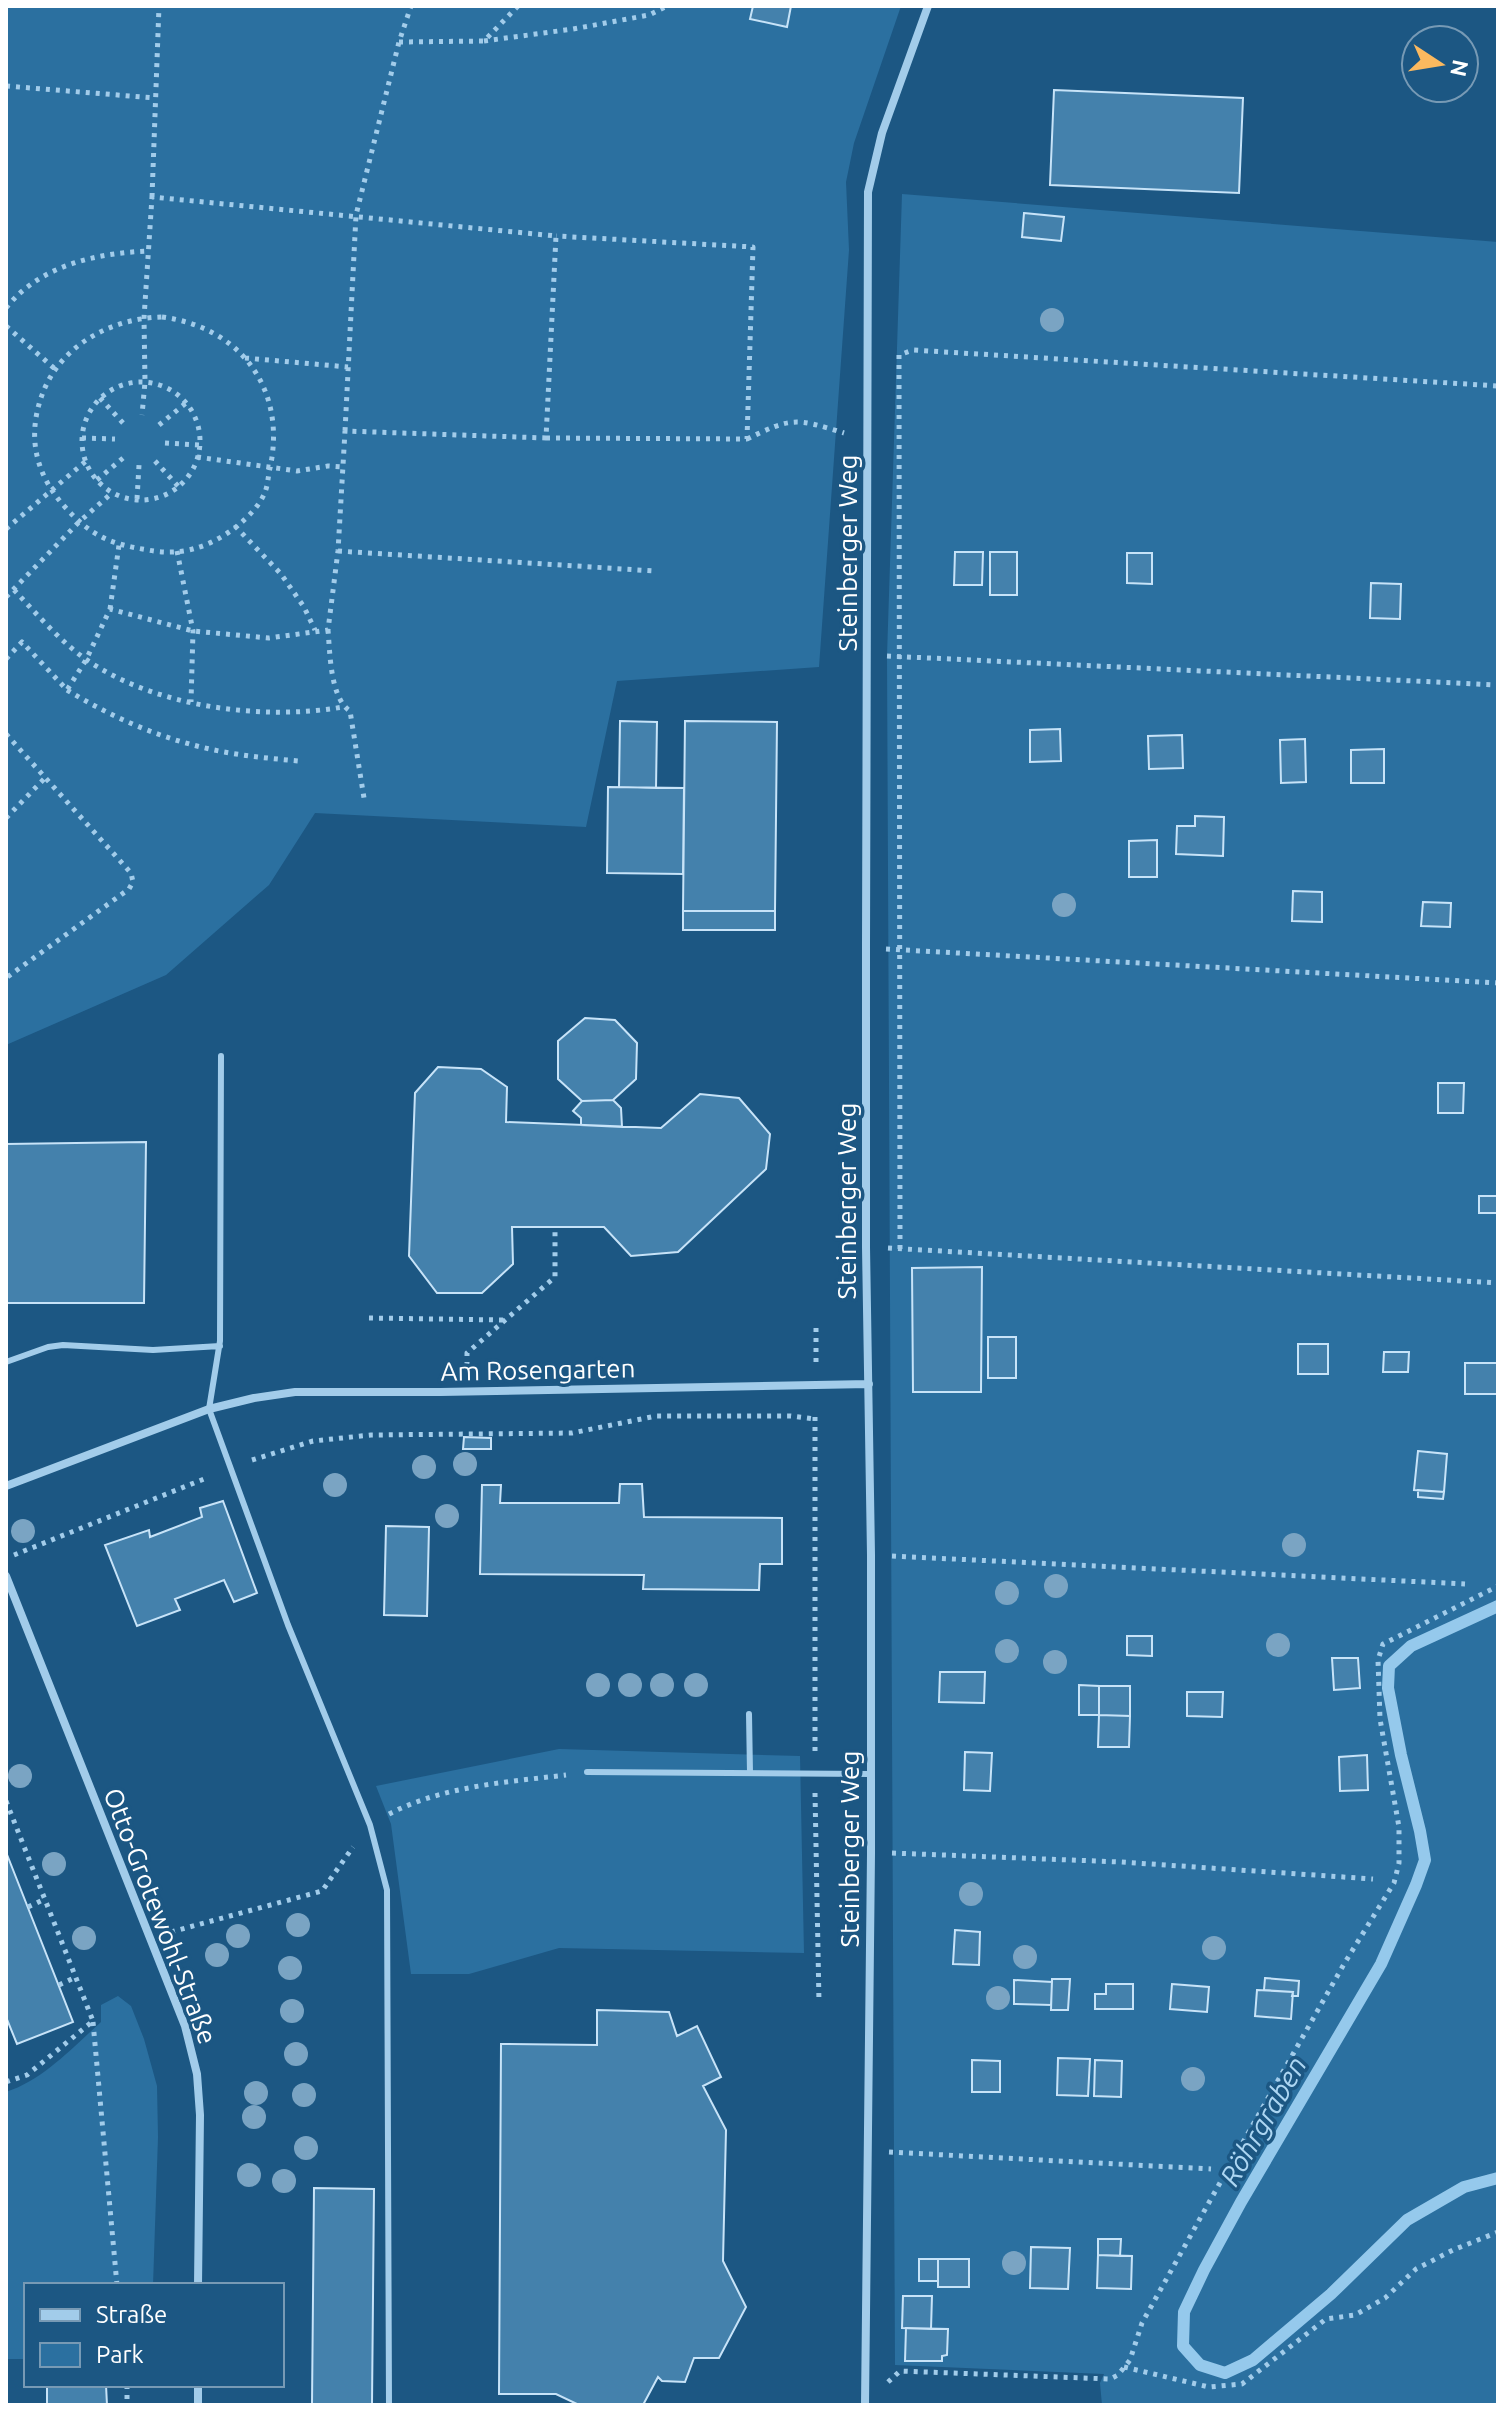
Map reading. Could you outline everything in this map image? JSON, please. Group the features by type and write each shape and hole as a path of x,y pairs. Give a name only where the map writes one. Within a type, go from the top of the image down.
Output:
{"street":[{"name":"Steinberger Weg","path":"865,2405 871,1854 871,1555 866,1247 868,192 882,133 928,6"},
{"name":"Am Rosengarten","path":"6,1486 209,1409 295,1392 869,1384"},
{"name":"Otto-Grotewohl-Straße","path":"6,1576 185,2026 197,2074 200,2115 198,2283"}],"lane":[{"path":"221,1056 220,1346 209,1409 288,1625 370,1825 387,1890 389,2405"},
{"path":"6,1362 63,1345 153,1350 220,1346"},
{"path":"749,1714 750,1773"},
{"path":"587,1772 870,1774"}],"path":[{"path":"142,415 159,6"},
{"path":"343,707 331,670 328,630 338,551 356,215 399,42 411,6"},
{"path":"484,41 518,6"},
{"path":"399,42 484,41 649,15 667,6"},
{"path":"6,86 155,98"},
{"path":"152,197 556,236 753,247 747,439"},
{"path":"546,438 556,236"},
{"path":"6,308 36,280 64,266 103,255 149,251"},
{"path":"144,318 180,320 197,325 229,342 244,358 269,401 275,437 265,494 245,519 217,540 195,549 161,552 119,545 92,532 49,490 36,454 35,415 55,369 98,332 125,321 144,318"},
{"path":"6,326 55,369"},
{"path":"900,1249 899,355 913,350 1498,386"},
{"path":"244,358 348,367"},
{"path":"145,382 168,389 186,403 197,423 199,445 197,457 178,486 152,498 137,499 113,492 97,480 86,461 82,438 86,420 100,398 122,385 145,382"},
{"path":"100,398 123,423"},
{"path":"159,425 186,403"},
{"path":"345,431 546,438 747,439 778,423 805,421 849,435"},
{"path":"82,438 115,439"},
{"path":"165,443 199,445"},
{"path":"197,457 297,471 343,467"},
{"path":"97,480 123,458"},
{"path":"6,529 86,461"},
{"path":"155,461 178,486"},
{"path":"137,499 139,465"},
{"path":"6,597 79,522 113,492"},
{"path":"235,526 281,574 304,607 315,630"},
{"path":"67,690 86,660 110,609 119,545"},
{"path":"177,551 193,631 191,702"},
{"path":"338,551 655,571"},
{"path":"14,590 64,642 86,660 140,686 208,707 256,712 343,707 350,711 364,798"},
{"path":"110,609 193,631 269,638 328,630"},
{"path":"6,659 22,642 67,690 123,721 169,738 231,754 299,761"},
{"path":"868,655 1498,685"},
{"path":"6,734 131,873 133,882 129,889 6,978"},
{"path":"6,749 13,742"},
{"path":"6,818 45,778"},
{"path":"866,948 1498,983"},
{"path":"467,1366 467,1353 555,1277 555,1228"},
{"path":"866,1247 1498,1283"},
{"path":"369,1318 505,1320"},
{"path":"6,1558 229,1469 313,1441 371,1435 572,1433 656,1416 791,1416 815,1419 815,1774 819,2003"},
{"path":"871,1555 1465,1584"},
{"path":"864,2384 888,2382 900,2371 1110,2379 1118,2375 1130,2360 1142,2323 1352,1950 1394,1883 1399,1863 1399,1827 1380,1719 1378,1660 1383,1644 1498,1586"},
{"path":"6,1801 93,2021 117,2283"},
{"path":"6,1822 13,1819"},
{"path":"871,1854 1121,1862 1373,1879"},
{"path":"28,1907 45,1899"},
{"path":"59,1985 76,1977"},
{"path":"6,2082 27,2075 93,2021"},
{"path":"868,2151 1211,2169"},
{"path":"1124,2367 1209,2387 1242,2384 1326,2319 1355,2315 1385,2298 1416,2269 1498,2232"}],"green space":[{"path":"6,6 901,6 854,143 846,182 849,250 819,667 617,681 586,827 315,813 269,885 166,975 6,1045"},
{"path":"902,194 1498,242 1498,2405 1102,2405 1100,2383 1104,2374 895,2365 887,656"},
{"path":"559,1749 800,1756 804,1953 559,1948 469,1974 411,1974 391,1824 376,1786"},
{"path":"118,1996 131,2006 157,2086 153,2283 24,2283 24,2359 6,2359 6,2092 32,2080 101,2022 101,2005"}],"building":[{"path":"753,6 791,6 787,27 750,19"},
{"path":"1054,90 1243,98 1239,193 1050,185"},
{"path":"1024,213 1064,217 1061,241 1022,237"},
{"path":"955,552 983,552 982,585 954,585"},
{"path":"990,552 1017,552 1017,595 990,595"},
{"path":"1127,553 1152,553 1152,584 1127,583"},
{"path":"1371,583 1401,584 1400,619 1370,618"},
{"path":"620,721 657,722 656,788 619,787"},
{"path":"685,721 777,722 775,911 683,911"},
{"path":"1060,729 1061,761 1030,762 1030,730"},
{"path":"1182,735 1183,768 1149,769 1148,736"},
{"path":"1305,739 1306,782 1281,783 1280,740"},
{"path":"1384,749 1384,783 1351,783 1351,750"},
{"path":"608,787 684,788 683,874 607,873"},
{"path":"1195,816 1224,817 1223,856 1176,854 1177,826 1195,826"},
{"path":"1157,840 1157,877 1129,877 1129,841"},
{"path":"1293,891 1322,892 1322,922 1292,921"},
{"path":"1423,902 1451,903 1450,927 1421,926"},
{"path":"683,911 775,911 775,930 683,930"},
{"path":"585,1018 615,1020 637,1043 636,1079 613,1100 582,1101 558,1079 558,1041"},
{"path":"438,1067 481,1069 507,1087 506,1122 661,1128 700,1094 739,1098 770,1134 766,1169 678,1252 631,1256 604,1227 512,1227 513,1264 482,1293 437,1293 409,1256 415,1093"},
{"path":"1438,1083 1464,1083 1463,1113 1438,1113"},
{"path":"613,1100 621,1108 622,1127 581,1125 581,1118 573,1111 582,1101"},
{"path":"146,1142 144,1303 6,1303 6,1144"},
{"path":"1479,1196 1498,1196 1498,1213 1479,1213"},
{"path":"982,1267 981,1392 913,1392 912,1268"},
{"path":"988,1337 1016,1337 1016,1378 988,1378"},
{"path":"1298,1344 1328,1344 1328,1374 1298,1374"},
{"path":"1384,1352 1409,1352 1408,1372 1383,1372"},
{"path":"1465,1363 1498,1363 1498,1394 1465,1394"},
{"path":"464,1437 491,1438 491,1449 463,1449"},
{"path":"1418,1451 1447,1454 1444,1492 1414,1490"},
{"path":"620,1484 642,1484 644,1517 782,1518 782,1564 760,1564 759,1590 643,1589 644,1575 480,1574 482,1485 501,1485 500,1503 619,1503"},
{"path":"1418,1490 1444,1492 1443,1499 1418,1497"},
{"path":"223,1501 257,1593 234,1602 224,1580 175,1599 180,1610 137,1626 105,1545 149,1530 150,1537 202,1517 200,1508"},
{"path":"386,1526 429,1527 427,1616 384,1615"},
{"path":"1127,1636 1152,1636 1152,1656 1127,1655"},
{"path":"1332,1658 1358,1658 1360,1688 1334,1690"},
{"path":"940,1672 985,1672 984,1703 939,1702"},
{"path":"1079,1685 1099,1686 1099,1715 1079,1715"},
{"path":"1099,1686 1130,1686 1130,1716 1099,1715"},
{"path":"1187,1692 1223,1692 1222,1717 1187,1716"},
{"path":"1099,1715 1130,1716 1129,1747 1098,1747"},
{"path":"965,1752 992,1753 990,1791 964,1790"},
{"path":"1367,1755 1368,1790 1340,1791 1339,1757"},
{"path":"6,1852 73,2022 17,2044 6,2017"},
{"path":"955,1930 980,1932 979,1965 953,1964"},
{"path":"1265,1978 1299,1981 1298,1996 1292,1996 1293,1992 1264,1990"},
{"path":"1052,1979 1070,1979 1068,2010 1051,2010"},
{"path":"1014,1980 1052,1982 1051,2005 1014,2004"},
{"path":"1106,1984 1133,1984 1133,2009 1095,2009 1095,1994 1106,1994"},
{"path":"1172,1984 1209,1987 1207,2012 1170,2009"},
{"path":"1257,1990 1293,1992 1291,2019 1255,2016"},
{"path":"597,2010 669,2012 677,2036 697,2026 721,2077 703,2086 726,2130 723,2261 746,2307 719,2358 694,2358 685,2382 662,2381 658,2377 643,2405 579,2405 556,2394 499,2394 501,2044 597,2045"},
{"path":"1058,2058 1090,2059 1088,2096 1057,2095"},
{"path":"972,2060 1000,2061 1000,2092 972,2092"},
{"path":"1095,2060 1122,2061 1121,2097 1094,2096"},
{"path":"314,2188 374,2189 372,2405 312,2405"},
{"path":"1098,2239 1121,2239 1120,2256 1098,2255"},
{"path":"1031,2247 1070,2248 1068,2289 1030,2288"},
{"path":"1098,2255 1132,2256 1131,2289 1097,2288"},
{"path":"919,2259 938,2259 938,2281 919,2281"},
{"path":"938,2259 969,2259 969,2287 938,2287"},
{"path":"903,2296 932,2296 931,2329 902,2328"},
{"path":"906,2328 948,2329 947,2355 942,2356 942,2361 905,2361"},
{"path":"47,2387 106,2387 107,2405 47,2405"}],"waterway":[{"name":"Röhrgraben","path":"1498,1606 1411,1646 1389,1666 1388,1688 1425,1860 1381,1964 1204,2270 1184,2312 1183,2346 1200,2365 1225,2373 1253,2360 1331,2294 1407,2220 1464,2187 1498,2178"}]}
